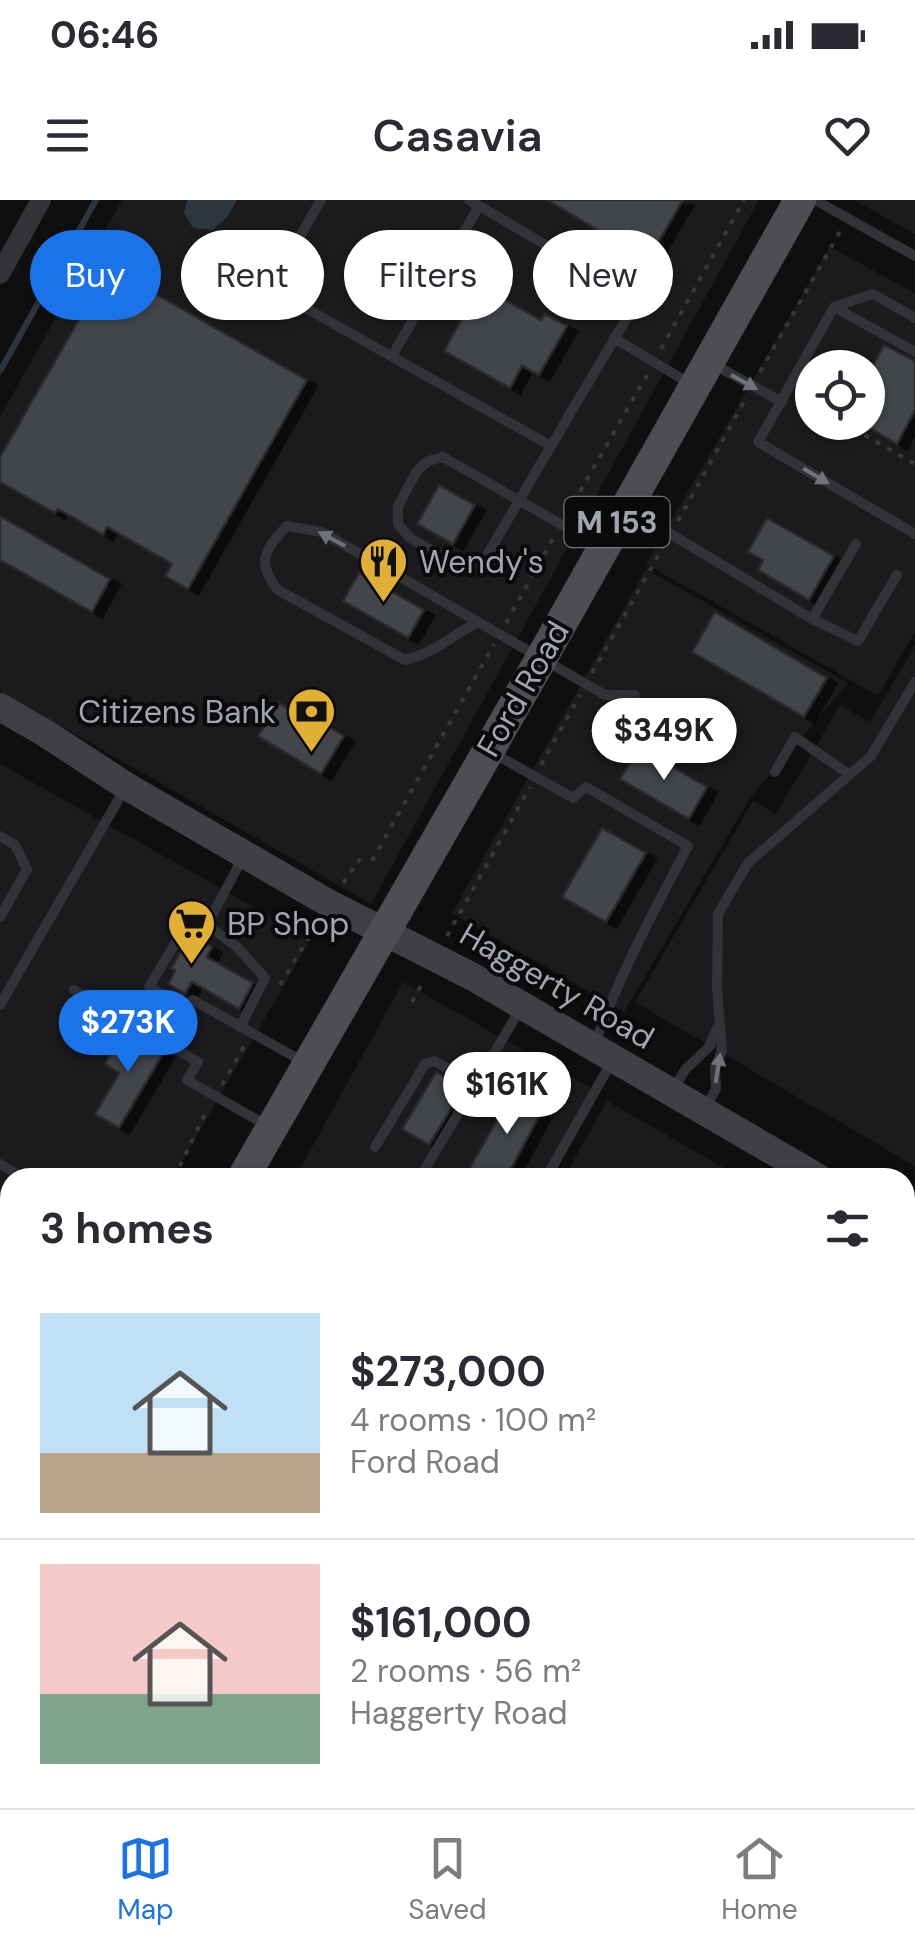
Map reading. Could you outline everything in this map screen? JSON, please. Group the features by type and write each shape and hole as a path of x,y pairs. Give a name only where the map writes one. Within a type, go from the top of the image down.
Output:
{"main road":[{"name":"Ford Road","path":"249,1168 800,200"},
{"name":"Haggerty Road","path":"0,707 126,786 330,904 436,956 802,1168"}],"street":[{"path":"0,274 42,200"}],"lane":[{"path":"321,200 270,288 552,446"},
{"path":"814,200 915,256"},
{"path":"392,356 474,203 638,299 614,338 552,446 519,500 479,570 466,570 410,538 398,524 398,506 417,471 428,461 443,457 519,500 602,548"},
{"path":"915,318 873,294 834,307 758,442 915,534"},
{"path":"834,307 915,352"},
{"path":"614,338 782,402"},
{"path":"626,507 858,642 897,575"},
{"path":"476,623 427,655 405,660 278,590 265,574 265,555 287,526 322,532 605,695 635,694"},
{"path":"812,618 856,544"},
{"path":"704,1110 716,1089 715,1070 722,1050 717,988 718,914 748,863 871,756 915,682"},
{"path":"775,772 796,737 850,775"},
{"path":"489,750 573,798 586,787 688,846 632,951 611,1000 604,1052 551,1168"},
{"path":"0,1006 126,786"},
{"path":"0,836 15,845 27,869 0,917"},
{"path":"207,926 245,853"},
{"path":"240,1027 265,978 236,946 190,918 149,987 184,1006 194,1000 240,1027 308,1064"},
{"path":"74,990 198,1062 187,1080 271,1128"},
{"path":"425,1168 445,1128 522,1005"},
{"path":"672,1092 685,1070 709,1047 720,1022"},
{"path":"375,1148 407,1107 413,1084 425,1064 434,1061 476,1084"},
{"path":"413,1084 425,1090"}],"path":[{"path":"757,378 830,247"},
{"path":"873,440 915,464"}],"shaded area":[{"path":"122,200 759,200 371,904 0,691 0,417 55,320 161,320 161,230 105,230"},
{"path":"187,200 237,200 213,230 193,228 184,213"},
{"path":"854,200 915,200 915,234"},
{"path":"830,247 915,293 915,632 878,696 646,564"},
{"path":"646,569 848,683 750,798 624,1012 452,913"},
{"path":"915,646 915,1166 635,1002 753,801 776,814 840,705 870,722"},
{"path":"0,764 311,939 178,1168 0,1168"},
{"path":"403,982 596,1091 552,1168 301,1168"},
{"path":"607,1101 724,1168 569,1168"}],"building":[{"path":"547,200 683,200 666,230 598,230"},
{"path":"161,297 181,308 181,320 202,320 307,380 188,589 165,576 172,564 107,527 103,535 0,482 0,457 79,320 161,320"},
{"path":"513,304 533,316 533,320 556,320 567,326 539,375 522,366 510,388 444,351 461,320 513,320"},
{"path":"884,345 915,361 915,410 897,444 885,437 885,350 881,350"},
{"path":"439,485 475,505 453,544 417,524"},
{"path":"0,516 110,579 92,612 0,560"},
{"path":"767,518 834,556 809,600 758,570 763,560 748,552"},
{"name":"Wendy's","path":"359,573 424,610 408,638 343,601"},
{"path":"715,612 827,678 804,717 692,652"},
{"name":"Citizens Bank","path":"279,703 320,728 323,723 344,736 321,774 258,736"},
{"path":"639,747 707,787 689,819 620,779"},
{"path":"602,828 646,853 606,922 562,897"},
{"path":"195,937 212,947 207,957 253,983 239,1009 192,982 185,994 168,984 175,971 171,968"},
{"path":"119,1026 164,1052 119,1128 95,1114 119,1073 105,1064 117,1042 111,1038"},
{"path":"436,1072 464,1087 429,1145 402,1129"},
{"path":"512,1088 544,1107 511,1168 470,1168 506,1104 503,1103"}],"waterway":[{"path":"0,371 96,200"}],"place":[{"name":"Wendy's","path":"384,604"},
{"name":"Citizens Bank","path":"311,754"},
{"name":"BP Shop","path":"192,966"}]}
